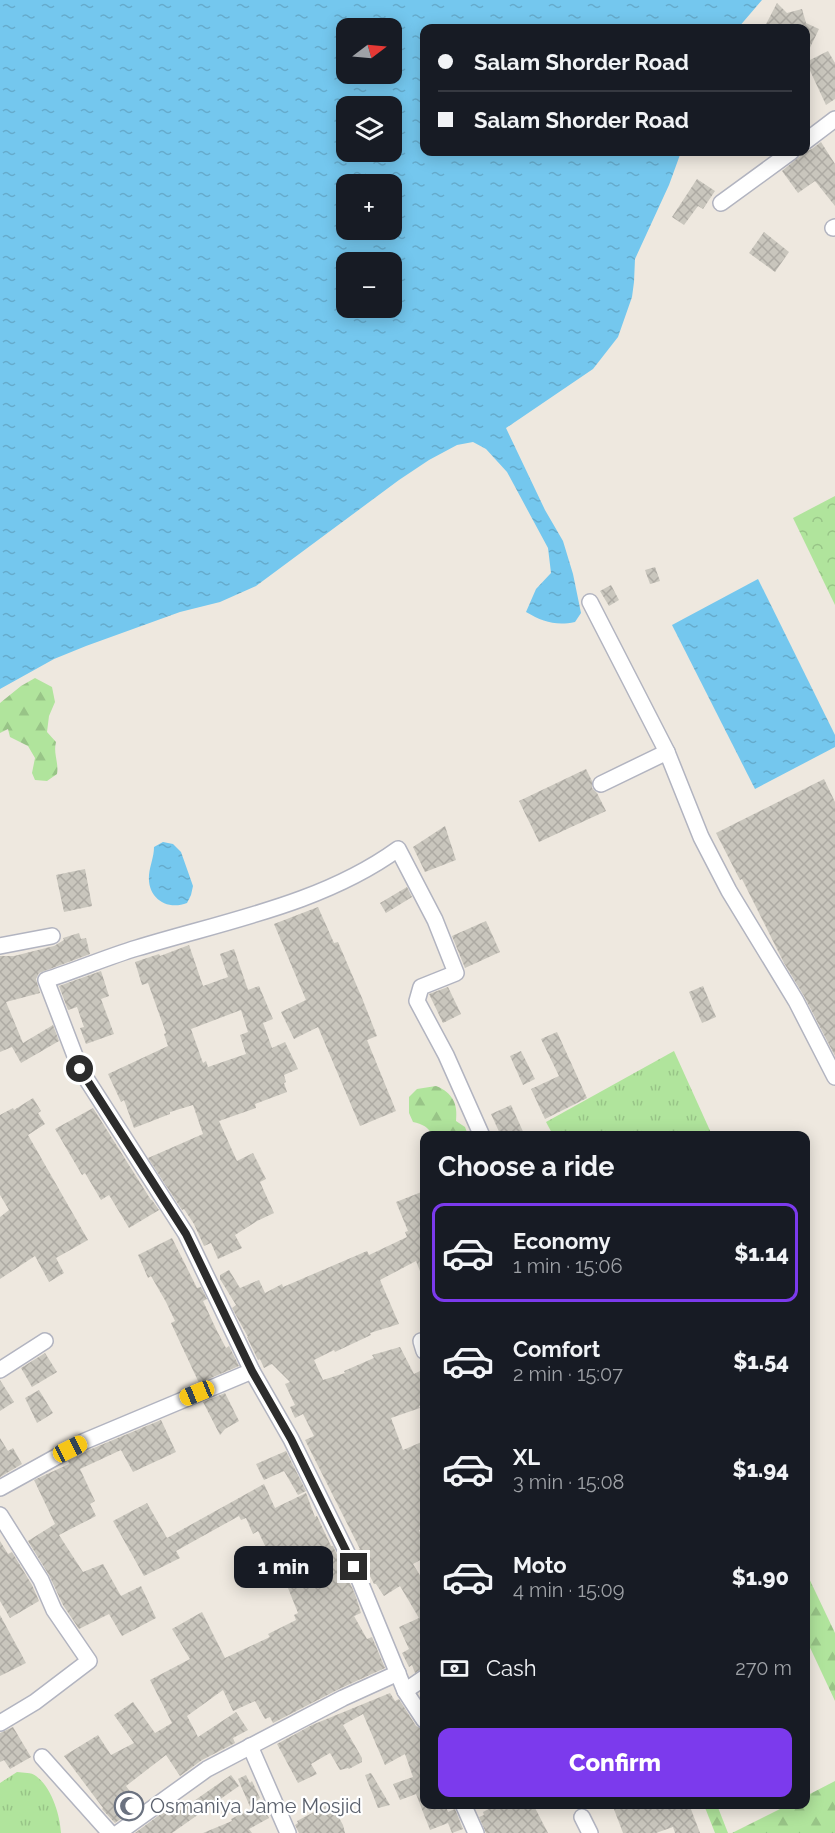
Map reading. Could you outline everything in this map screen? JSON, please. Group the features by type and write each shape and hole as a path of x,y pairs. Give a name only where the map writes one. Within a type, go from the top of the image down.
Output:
{"street":[{"path":"810,138 835,119"},
{"path":"721,203 786,156"},
{"path":"590,603 667,752 701,837 729,891 796,1001 835,1077"},
{"path":"601,784 667,752"},
{"path":"420,1714 405,1691 354,1567 291,1439 252,1371 186,1234 80,1069 46,980 134,949 284,905 380,862 398,849 435,920 456,973 421,987 417,1001 446,1055 480,1131"},
{"path":"0,946 52,936"},
{"path":"0,1370 45,1341"},
{"path":"0,1488 85,1442 252,1371"},
{"path":"0,1515 41,1580 54,1610 89,1661 34,1702 0,1723"},
{"path":"118,1833 207,1769 343,1698 398,1673"},
{"path":"405,1691 420,1681"},
{"path":"250,1746 288,1833"},
{"path":"42,1756 111,1833"},
{"path":"465,1809 476,1833"},
{"path":"582,1817 590,1833"}],"green space":[{"path":"835,496 835,605 793,518"},
{"path":"35,678 52,687 55,702 49,716 47,732 56,742 57,774 47,781 35,780 32,773 35,758 28,746 10,737 8,729 0,733 0,703"},
{"path":"674,1051 710,1131 551,1131 546,1122"},
{"path":"436,1086 447,1092 455,1104 456,1121 465,1127 466,1131 430,1131 425,1126 413,1122 409,1113 409,1097 417,1089"},
{"path":"810,1580 835,1633 835,1701 810,1648"},
{"path":"17,1772 34,1775 47,1787 57,1810 61,1833 0,1833 0,1783"},
{"path":"835,1781 835,1833 732,1833 780,1809 810,1809 810,1794"},
{"path":"706,1809 719,1809 728,1833 715,1833"}],"water":[{"path":"0,0 762,0 741,24 420,24 420,156 680,156 669,185 635,259 632,297 618,337 593,369 506,428 545,510 563,541 581,613 575,622 562,624 550,622 526,612 536,589 551,573 548,548 507,472 486,449 473,442 457,445 429,460 256,586 220,602 180,612 54,659 0,689"},
{"path":"758,579 835,735 835,747 755,789 672,625"},
{"path":"163,842 173,844 181,852 193,886 187,903 166,904 160,901 151,890 149,875 154,847"}],"building":[{"path":"777,3 787,13 802,9 808,24 766,24"},
{"path":"810,25 819,29 810,48"},
{"path":"828,51 835,63 835,99 826,105 810,71 810,60"},
{"path":"821,142 835,164 835,206 815,181 798,193 782,171 800,156 810,156 812,149"},
{"path":"697,179 715,191 703,209 698,206 684,225 672,217"},
{"path":"764,232 789,252 775,272 749,253"},
{"path":"655,567 660,581 650,584 645,570"},
{"path":"611,585 619,600 609,606 600,591"},
{"path":"586,769 592,781 592,788 606,811 539,842 519,801"},
{"path":"824,779 835,802 835,1056 716,833"},
{"path":"445,826 456,860 425,872 413,847"},
{"path":"85,869 92,906 64,912 56,875"},
{"path":"407,887 412,897 386,913 380,903"},
{"path":"318,907 334,943 338,942 377,1036 367,1040 396,1111 360,1126 318,1027 294,1039 281,1012 306,1000 274,924"},
{"path":"486,921 500,952 465,968 452,936"},
{"path":"79,933 81,939 86,938 90,954 39,973 36,979 40,993 6,1002 23,1043 53,1025 59,1041 21,1063 12,1047 0,1052 0,956 14,956 54,946 64,940 63,938"},
{"path":"189,945 203,986 228,977 220,954 234,949 248,990 259,986 273,1019 263,1023 272,1048 285,1042 298,1069 284,1075 287,1092 255,1104 256,1108 219,1121 237,1161 253,1153 266,1179 260,1182 274,1213 235,1235 242,1248 218,1259 211,1243 204,1246 194,1224 184,1209 182,1210 148,1158 203,1134 193,1105 170,1112 170,1114 134,1128 124,1100 121,1102 108,1074 168,1046 164,1034 166,1033 148,983 142,985 135,962 159,954 160,956","holes":["241,1010 248,1032 240,1035 246,1054 208,1067 206,1061 203,1063 191,1029"]},
{"path":"101,971 109,996 101,999 114,1034 86,1044 80,1028 84,1027 77,1007 68,1010 59,986"},
{"path":"703,986 716,1017 702,1023 689,992"},
{"path":"448,987 461,1014 443,1023 429,994"},
{"path":"557,1032 587,1098 545,1119 531,1089 559,1076 541,1039"},
{"path":"521,1051 535,1079 523,1085 510,1056"},
{"path":"33,1098 41,1111 38,1113 45,1124 28,1135 88,1240 56,1258 64,1273 49,1282 35,1256 0,1279 0,1217 9,1210 0,1195 0,1115 13,1108 14,1110"},
{"path":"511,1105 523,1131 499,1131 491,1114"},
{"path":"93,1108 159,1210 129,1228 109,1195 101,1200 85,1173 82,1175 55,1129"},
{"path":"420,1193 420,1271 416,1261 380,1280 399,1324 370,1333 371,1335 314,1360 323,1380 345,1373 344,1371 374,1358 372,1355 400,1347 414,1374 420,1371 420,1408 391,1418 403,1450 420,1443 420,1560 413,1564 420,1575 420,1670 415,1673 412,1665 409,1667 402,1653 409,1649 399,1627 419,1618 400,1586 384,1596 374,1584 357,1551 360,1549 305,1440 314,1436 303,1414 295,1418 290,1407 295,1405 285,1384 290,1382 272,1364 264,1368 260,1359 258,1360 232,1308 236,1305 220,1279 220,1275 229,1270 240,1288 259,1280 265,1293 282,1284 283,1287 367,1251 369,1255 407,1237 405,1232 408,1231 396,1202"},
{"path":"172,1238 197,1288 201,1287 207,1299 203,1301 217,1331 226,1348 229,1346 239,1366 199,1383 171,1323 175,1321 166,1302 151,1276 148,1278 138,1255"},
{"path":"45,1353 57,1372 32,1387 21,1368"},
{"path":"0,1380 14,1402 0,1411"},
{"path":"39,1390 53,1413 37,1423 25,1398"},
{"path":"225,1393 239,1421 225,1429 220,1435 203,1402"},
{"path":"161,1420 176,1452 133,1472 121,1450 80,1469 95,1501 90,1504 96,1516 59,1535 83,1572 103,1564 121,1596 141,1586 156,1618 122,1636 109,1614 79,1629 63,1605 49,1575 28,1541 55,1524 34,1480 69,1464 68,1461 89,1450"},
{"path":"0,1438 8,1451 13,1448 22,1464 0,1477"},
{"path":"286,1451 306,1491 298,1495 284,1471 264,1480 256,1464"},
{"path":"264,1484 275,1508 306,1493 315,1517 317,1516 333,1546 355,1594 361,1613 354,1616 367,1639 372,1637 385,1668 273,1723 270,1717 265,1719 255,1701 233,1711 223,1690 187,1716 198,1737 236,1712 248,1730 233,1738 235,1743 202,1760 180,1776 166,1755 126,1786 140,1805 115,1823 102,1809 64,1756 98,1735 111,1755 134,1743 114,1715 133,1702 155,1733 172,1723 150,1680 190,1659 172,1629 202,1612 225,1658 270,1637 268,1634 296,1620 294,1615 298,1613 282,1573 286,1571 277,1551 269,1554 258,1531 253,1534 246,1518 241,1520 239,1516 176,1551 180,1558 144,1576 113,1521 147,1503 167,1538"},
{"path":"0,1541 8,1554 12,1552 39,1601 10,1618 0,1601"},
{"path":"0,1615 26,1663 0,1676"},
{"path":"390,1693 395,1701 399,1699 416,1726 420,1728 420,1804 416,1794 400,1800 393,1784 413,1777 405,1754 385,1765 363,1714 343,1725 362,1758 362,1762 349,1769 340,1770 330,1753 311,1764 317,1774 298,1783 277,1744 312,1725"},
{"path":"13,1727 31,1757 10,1769 4,1760 0,1762 0,1733"},
{"path":"371,1773 390,1805 378,1808 365,1775"},
{"path":"231,1775 239,1786 172,1833 135,1833 173,1805 177,1810 181,1810"},
{"path":"246,1775 250,1783 252,1781 260,1798 258,1799 269,1818 249,1829 252,1833 203,1833 232,1821 231,1819 251,1809 238,1779"},
{"path":"331,1803 345,1833 299,1833 295,1825 297,1821"},
{"path":"422,1809 447,1809 448,1812 455,1809 463,1829 452,1833 448,1823 430,1830"},
{"path":"489,1809 536,1809 548,1833 486,1833 479,1817 484,1815 483,1812"},
{"path":"614,1809 691,1809 700,1833 675,1833 673,1827 656,1833 623,1833"}],"place":[{"name":"Osmaniya Jame Mosjid","path":"129,1806"}],"route":[{"path":"80,1069 186,1234 252,1371 291,1439 354,1567"}]}
